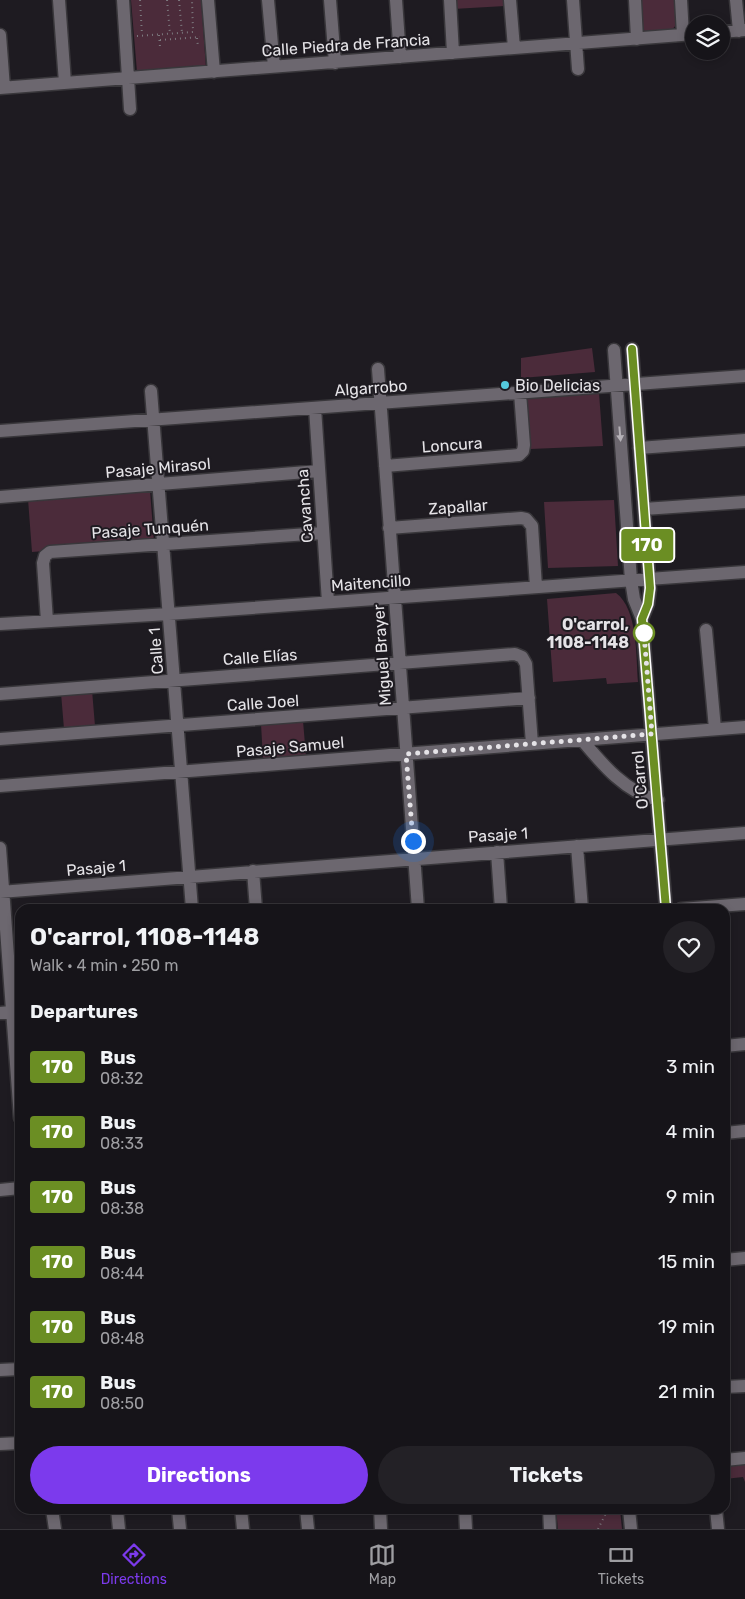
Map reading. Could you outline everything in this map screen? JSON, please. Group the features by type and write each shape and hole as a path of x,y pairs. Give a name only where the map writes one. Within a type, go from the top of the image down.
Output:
{"street":[{"path":"59,0 65,83"},
{"path":"123,0 130,109"},
{"path":"208,0 214,72"},
{"path":"268,0 274,67"},
{"path":"330,0 335,62"},
{"path":"396,0 400,57"},
{"path":"450,0 453,53"},
{"path":"510,0 514,48"},
{"path":"572,0 578,70"},
{"path":"635,0 637,39"},
{"path":"681,0 685,20"},
{"path":"736,0 742,31"},
{"path":"0,35 2,88"},
{"name":"Calle Piedra de Francia","path":"2,88 685,35"},
{"name":"O'Carrol","path":"632,349 649,579 649,598 642,619"},
{"name":"O'Carrol","path":"614,350 631,580 634,598 642,619 666,904"},
{"name":"Miguel Brayer","path":"378,369 418,904"},
{"name":"Algarrobo","path":"0,431 745,376"},
{"name":"Calle 1","path":"151,391 192,904"},
{"name":"Loncura","path":"385,466 513,457 521,453 524,445 520,393"},
{"name":"Cavancha","path":"315,408 328,602"},
{"path":"639,448 745,440"},
{"name":"Pasaje Mirasol","path":"0,497 319,471"},
{"path":"644,509 745,502"},
{"name":"Zapallar","path":"389,528 521,518 529,521 533,530 536,587"},
{"name":"Pasaje Tunquén","path":"47,621 43,563 44,558 53,552 323,533"},
{"name":"Maitencillo","path":"0,624 169,614 745,572"},
{"path":"706,630 715,729"},
{"name":"Calle Elías","path":"0,694 511,654 522,657 526,664 529,698"},
{"path":"529,698 532,744"},
{"name":"Calle Joel","path":"0,739 529,698"},
{"name":"Pasaje Samuel","path":"0,786 745,727"},
{"path":"582,740 632,790 648,798 658,800"},
{"name":"Pasaje 1","path":"2,892 745,833"},
{"path":"577,846 582,904"},
{"path":"0,848 2,892 9,952 15,1059"},
{"path":"497,852 501,904"},
{"path":"254,871 256,904"},
{"path":"730,905 745,904"},
{"path":"730,1046 745,1044"},
{"path":"730,1132 745,1131"},
{"path":"0,1190 15,1188"},
{"path":"730,1260 745,1258"},
{"path":"0,1370 15,1369"},
{"path":"730,1387 745,1386"},
{"path":"0,1444 15,1443"},
{"path":"730,1460 745,1458"},
{"path":"53,1514 55,1529"},
{"path":"118,1514 119,1529"},
{"path":"178,1514 180,1529"},
{"path":"242,1514 243,1529"},
{"path":"306,1514 308,1529"},
{"path":"380,1514 381,1529"},
{"path":"465,1514 466,1529"},
{"path":"549,1514 550,1529"},
{"path":"630,1514 631,1529"},
{"path":"716,1514 718,1529"}],"path":[{"path":"140,0 142,36"},
{"path":"167,0 170,34"},
{"path":"179,0 182,33"},
{"path":"133,37 192,33 194,30 192,0"},
{"path":"159,35 160,47"},
{"path":"160,40 202,37"},
{"path":"197,38 198,48"},
{"path":"598,1529 606,1514"}],"shaded area":[{"path":"131,0 201,0 206,68 137,72"},
{"path":"452,0 505,0 505,6 453,9"},
{"path":"639,0 677,0 679,21 672,30 646,32 642,29"},
{"path":"592,348 595,372 521,378 521,358"},
{"path":"599,393 603,446 530,449 527,398"},
{"path":"150,490 154,542 32,552 28,499"},
{"path":"614,500 618,566 548,568 544,502"},
{"path":"616,593 623,600 632,622 638,682 607,684 606,678 553,682 547,599"},
{"path":"92,690 95,726 64,729 61,693"},
{"path":"303,721 306,756 263,759 261,724"},
{"path":"745,1463 745,1482 743,1477 730,1478 730,1464"},
{"path":"556,1514 620,1514 622,1529 558,1529"}],"bus line":[{"name":"170","path":"632,349 650,588 648,604 642,619 666,904"}],"place":[{"name":"Bio Delicias","path":"505,385"},
{"name":"O'carrol, 1108-1148","path":"644,633"}],"route":[{"path":"413,841 406,754 652,734 644,633"}]}
